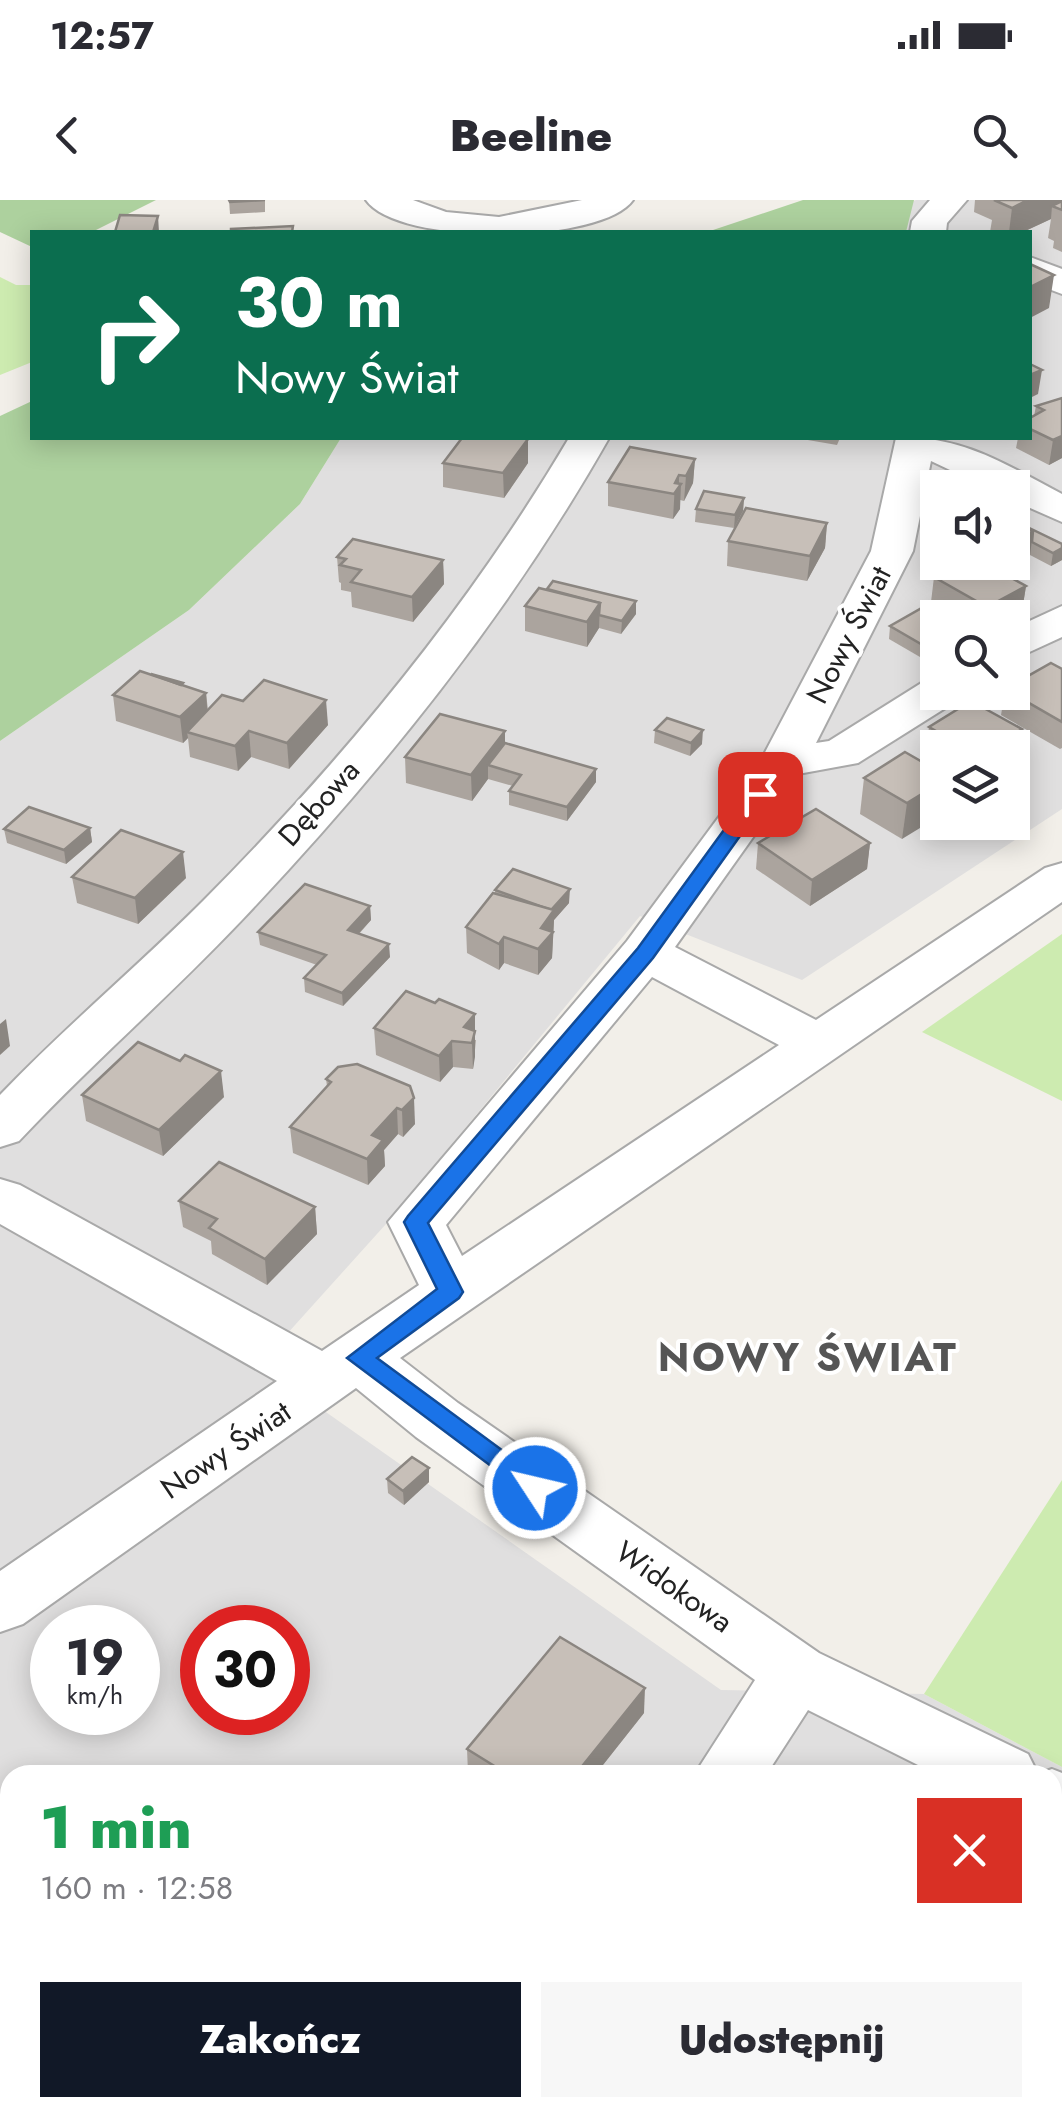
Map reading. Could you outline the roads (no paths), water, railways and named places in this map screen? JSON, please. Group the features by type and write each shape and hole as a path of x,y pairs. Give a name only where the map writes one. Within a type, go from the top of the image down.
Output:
{"street":[{"path":"384,200 441,222 474,229 508,229 571,218 615,200"},
{"path":"929,230 930,221 948,200"},
{"path":"1032,269 1062,283"},
{"name":"Dębowa","path":"0,1128 222,911 388,727 482,612 557,496 588,440"},
{"path":"916,442 953,453 1062,510"},
{"name":"Nowy Świat","path":"451,1292 416,1222 645,953 783,762 892,551 916,442"},
{"path":"1030,637 1062,619"},
{"path":"783,762 842,752 920,704"},
{"name":"Nowy Świat","path":"0,1605 451,1292 1062,879"},
{"path":"645,953 782,1020 814,1045"},
{"path":"0,1199 277,1350 342,1371"},
{"name":"Widokowa","path":"342,1371 437,1420 796,1673 984,1765"},
{"path":"735,1765 796,1673"}],"district":[{"name":"NOWY ŚWIAT","path":"808,1357"}]}
